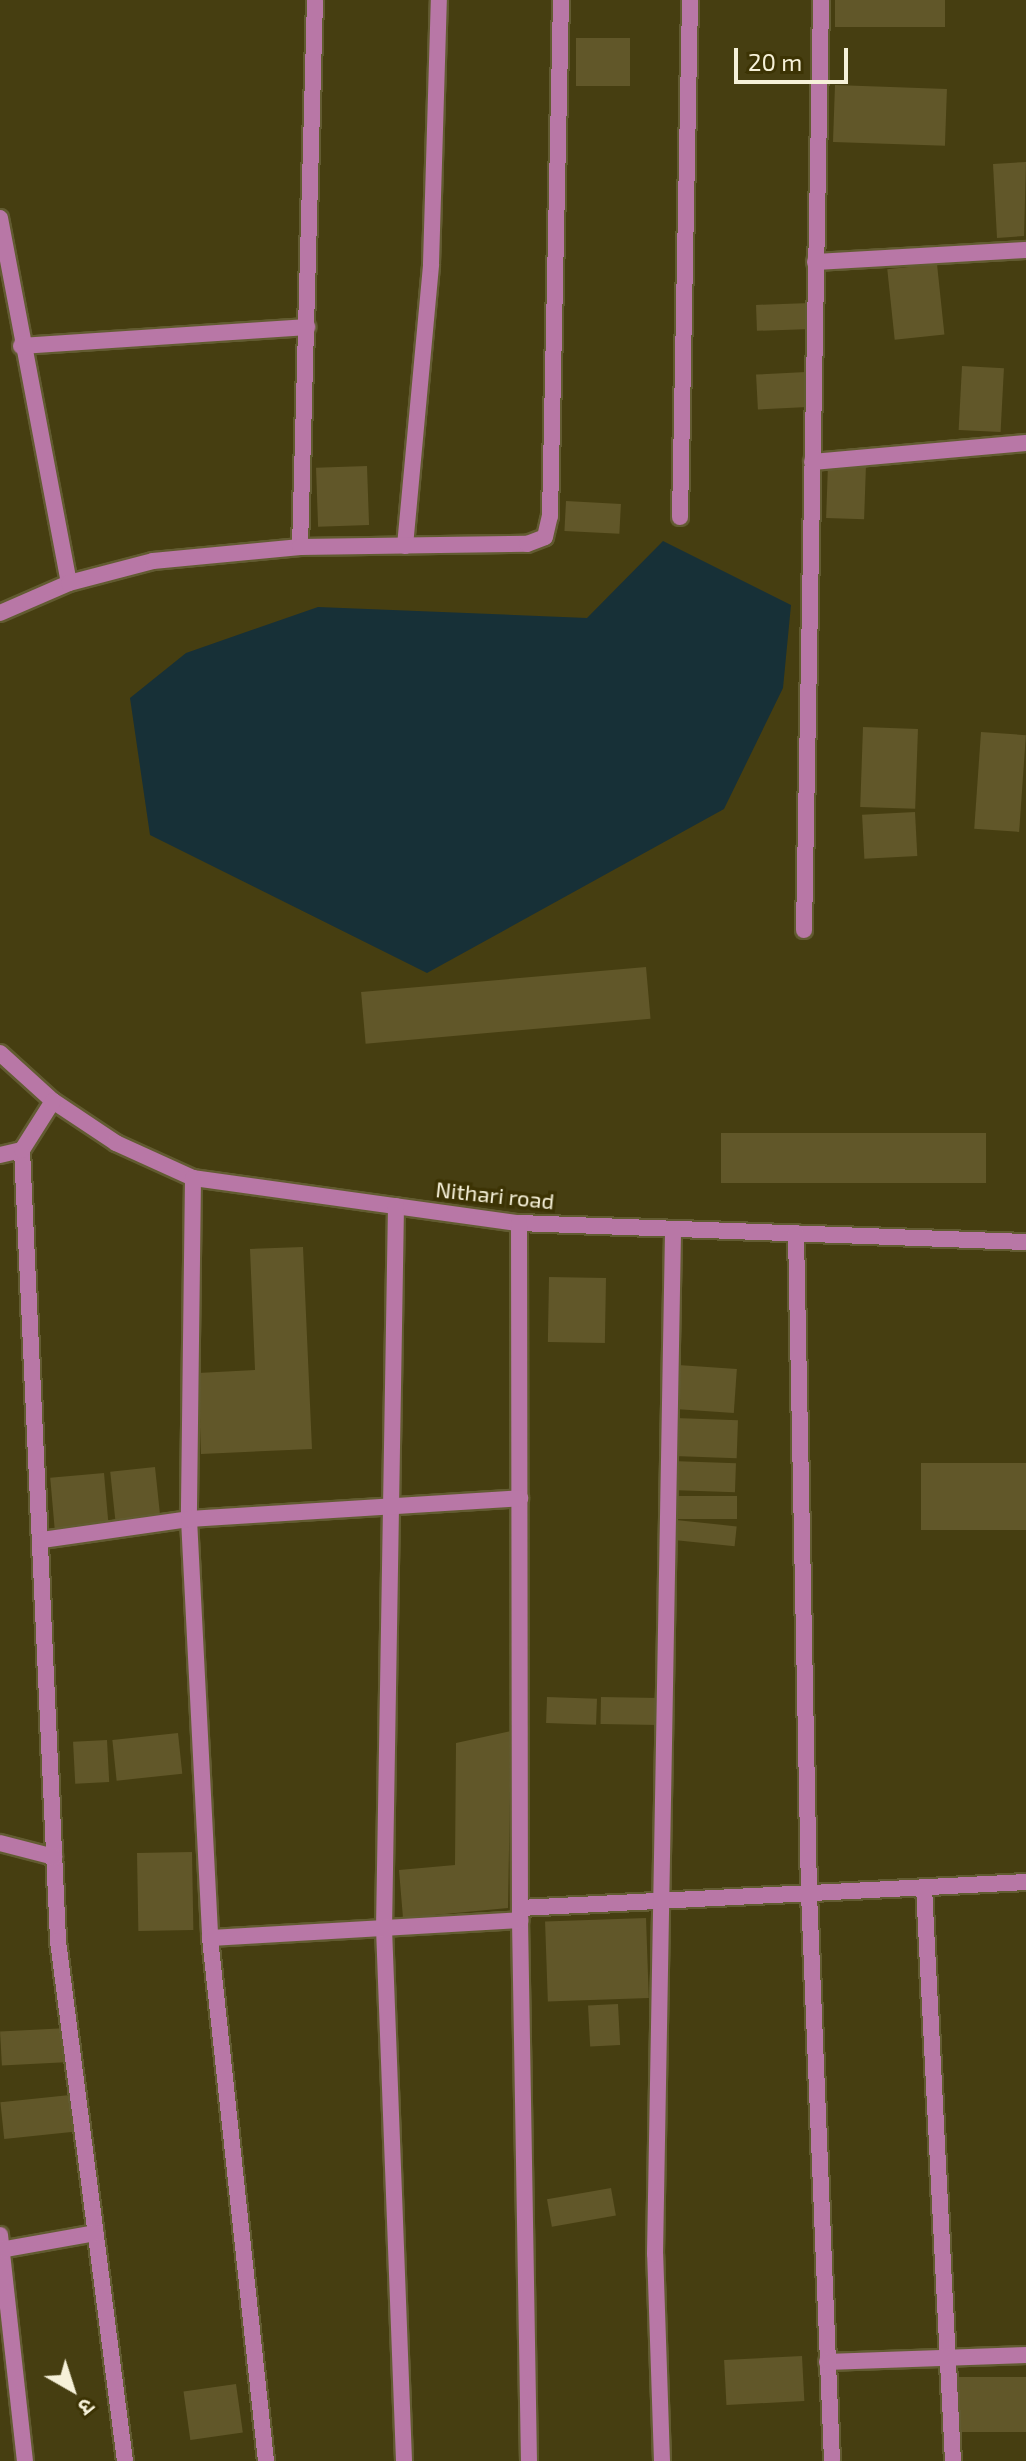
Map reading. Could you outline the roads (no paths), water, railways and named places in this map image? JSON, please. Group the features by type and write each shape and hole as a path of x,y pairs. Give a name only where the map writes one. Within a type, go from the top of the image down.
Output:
{"street":[{"path":"300,547 315,0"},
{"path":"405,546 431,264 439,0"},
{"path":"0,613 69,583 153,561 300,547 527,544 545,537 550,516 561,0"},
{"path":"680,517 690,0"},
{"path":"804,930 821,0"},
{"path":"0,218 21,346 69,583"},
{"path":"815,262 1026,250"},
{"path":"21,346 307,327"},
{"path":"812,462 1026,443"},
{"name":"Nithari road","path":"0,1053 53,1101 116,1143 193,1178 519,1223 1026,1242"},
{"path":"53,1101 22,1150 58,1941 125,2461"},
{"path":"0,1155 22,1150"},
{"path":"193,1178 189,1519 210,1938 266,2461"},
{"path":"396,1206 394,1506 384,1928 404,2461"},
{"path":"519,1223 520,1914 529,2461"},
{"path":"662,2461 655,2254 673,1230"},
{"path":"796,1233 809,1893 832,2461"},
{"path":"42,1540 189,1519 520,1498"},
{"path":"0,1843 54,1857"},
{"path":"210,1938 384,1928 663,1900 1026,1882"},
{"path":"924,1887 953,2461"},
{"path":"25,2461 1,2245 95,2233"},
{"path":"827,2362 1026,2355"}],"water":[{"path":"663,541 791,605 783,688 724,809 427,973 150,835 130,698 186,653 318,607 587,618"}]}
